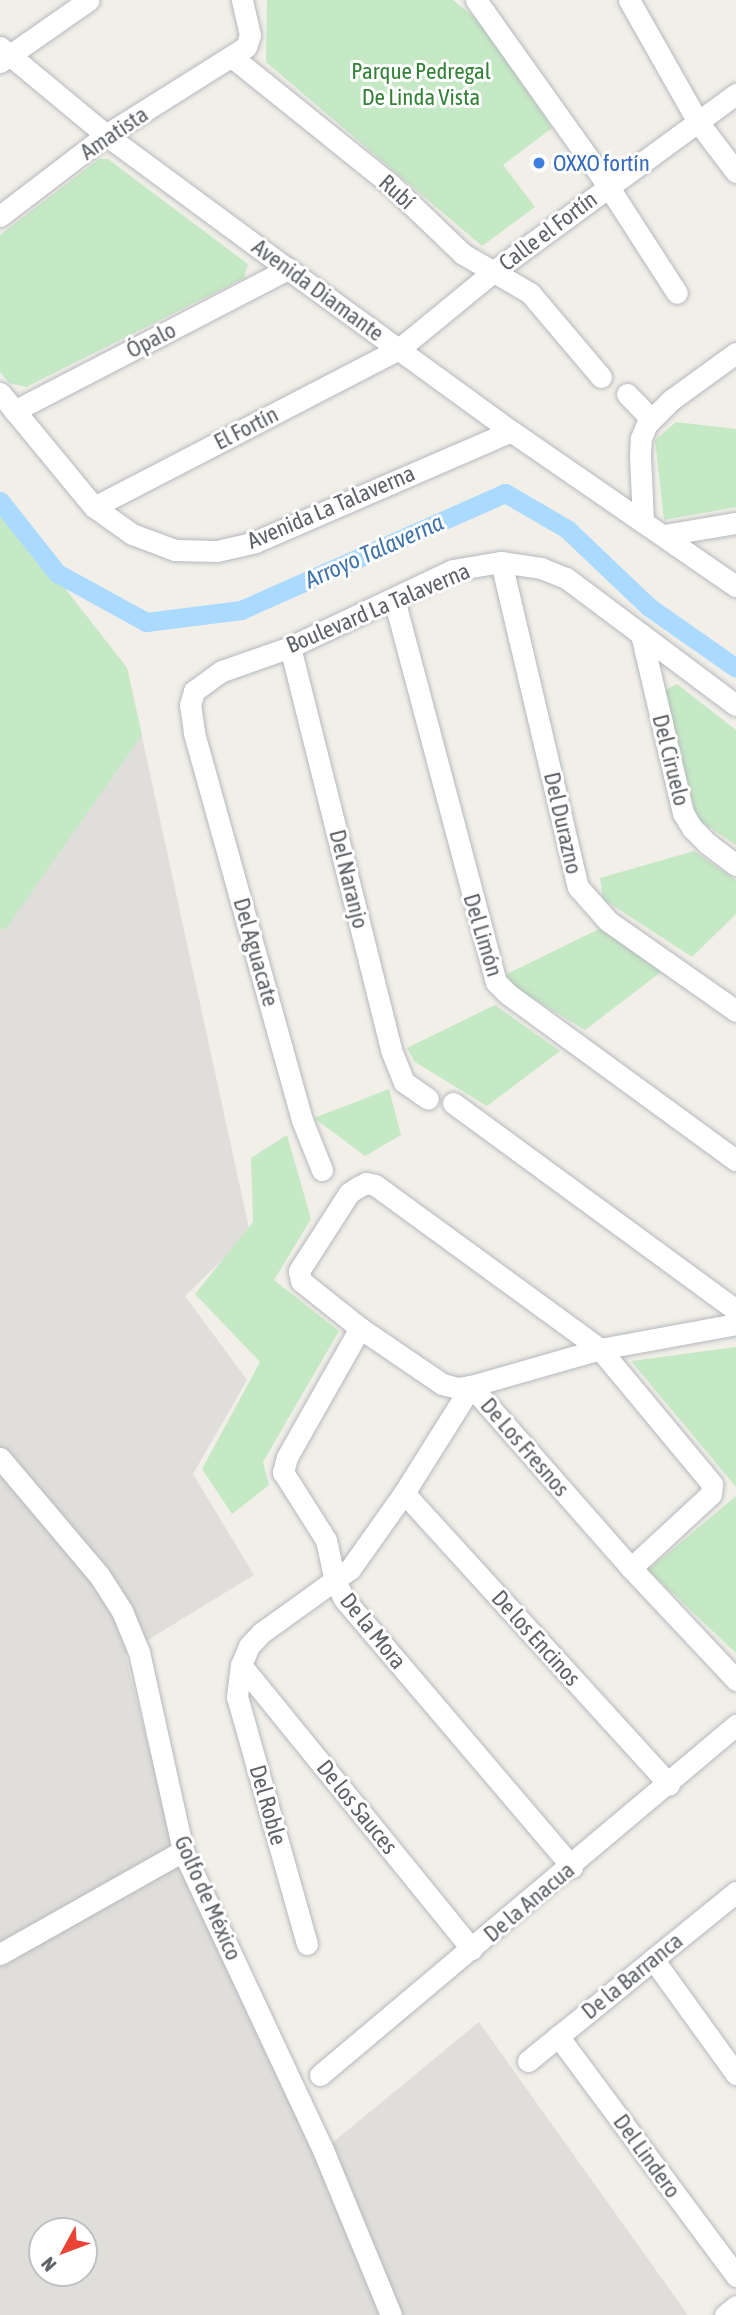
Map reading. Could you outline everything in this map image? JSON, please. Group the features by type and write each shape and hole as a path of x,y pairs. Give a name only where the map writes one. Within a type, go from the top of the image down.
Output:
{"street":[{"path":"3,55 89,0"},
{"path":"232,57 246,47 250,35 242,0"},
{"path":"476,0 608,186 677,293"},
{"path":"629,0 698,122 736,172"},
{"name":"Avenida Diamante","path":"3,55 106,135 510,431 643,522"},
{"name":"Amatista","path":"0,216 106,135 232,57"},
{"name":"Rubí","path":"232,57 391,185 463,254 530,293 601,377"},
{"name":"Calle el Fortín","path":"399,349 495,271 736,94"},
{"name":"Ópalo","path":"14,411 288,269"},
{"name":"El Fortín","path":"94,507 399,349"},
{"path":"733,358 671,400 651,419 641,438 643,522 736,586"},
{"name":"Avenida La Talaverna","path":"0,393 94,507 132,534 176,550 217,551 255,542 510,431"},
{"path":"626,394 651,419"},
{"path":"664,535 736,523"},
{"name":"Boulevard La Talaverna","path":"194,732 190,705 194,691 222,671 290,647 453,570 501,562 541,568 566,578 736,705"},
{"name":"Del Durazno","path":"501,562 578,887 608,921 736,1011"},
{"name":"Del Limón","path":"394,599 496,982 508,994 736,1160"},
{"name":"Del Ciruelo","path":"641,634 683,813 691,828 736,865"},
{"name":"Del Naranjo","path":"290,647 391,1050 404,1082 428,1099"},
{"name":"Del Aguacate","path":"194,732 302,1120 322,1171"},
{"path":"453,1103 736,1310"},
{"name":"De Los Fresnos","path":"600,1349 375,1185 366,1183 349,1193 299,1276 304,1286 442,1384 458,1388 471,1386 631,1568 736,1681"},
{"path":"241,1665 249,1646 261,1633 335,1581 356,1561 404,1493 471,1386 600,1349 736,1325"},
{"name":"De la Mora","path":"360,1328 286,1457 283,1472 326,1540 335,1581 344,1599 572,1867"},
{"path":"600,1349 713,1487 711,1494 631,1568"},
{"name":"Golfo de México","path":"0,1458 99,1575 122,1611 139,1652 183,1851 314,2128 391,2315"},
{"name":"De los Encinos","path":"404,1493 669,1784"},
{"name":"Del Roble","path":"241,1665 237,1697 307,1944"},
{"name":"De los Sauces","path":"241,1665 472,1949"},
{"name":"De la Anacua","path":"320,2075 572,1867 736,1725"},
{"path":"0,1954 183,1851"},
{"name":"De la Barranca","path":"528,2061 736,1892"},
{"path":"653,1959 736,2074"},
{"name":"Del Lindero","path":"558,2036 736,2276"},
{"path":"725,2315 736,2306"}],"shaded area":[{"path":"0,505 127,668 250,1233 185,1296 247,1380 193,1474 254,1575 125,1654 168,1824 326,2148 479,2022 688,2315 0,2315"}],"green space":[{"name":"Parque Pedregal De Linda Vista","path":"267,0 453,0 481,23 552,128 503,165 535,207 482,246 266,62"},
{"path":"99,159 108,159 248,264 244,278 26,387 9,383 0,372 0,235"},
{"path":"676,422 736,429 736,507 664,520 655,440"},
{"path":"0,505 127,668 142,735 5,930 0,927"},
{"path":"677,684 736,730 736,845 697,819 665,690"},
{"path":"694,851 736,880 736,914 692,957 603,899 600,878"},
{"path":"601,928 661,972 585,1030 507,983 507,974"},
{"path":"495,1005 560,1051 487,1106 415,1062 407,1048"},
{"path":"389,1089 401,1135 365,1156 314,1118"},
{"path":"287,1135 311,1219 274,1280 339,1331 263,1462 269,1485 232,1514 202,1469 260,1362 195,1294 253,1222 251,1158"},
{"path":"736,1347 736,1487 631,1361"},
{"path":"736,1496 736,1653 648,1570"}],"waterway":[{"name":"Arroyo Talaverna","path":"0,501 57,573 146,622 241,610 505,493 567,529 649,607 736,668"}],"place":[{"name":"OXXO fortín","path":"539,163"}]}
